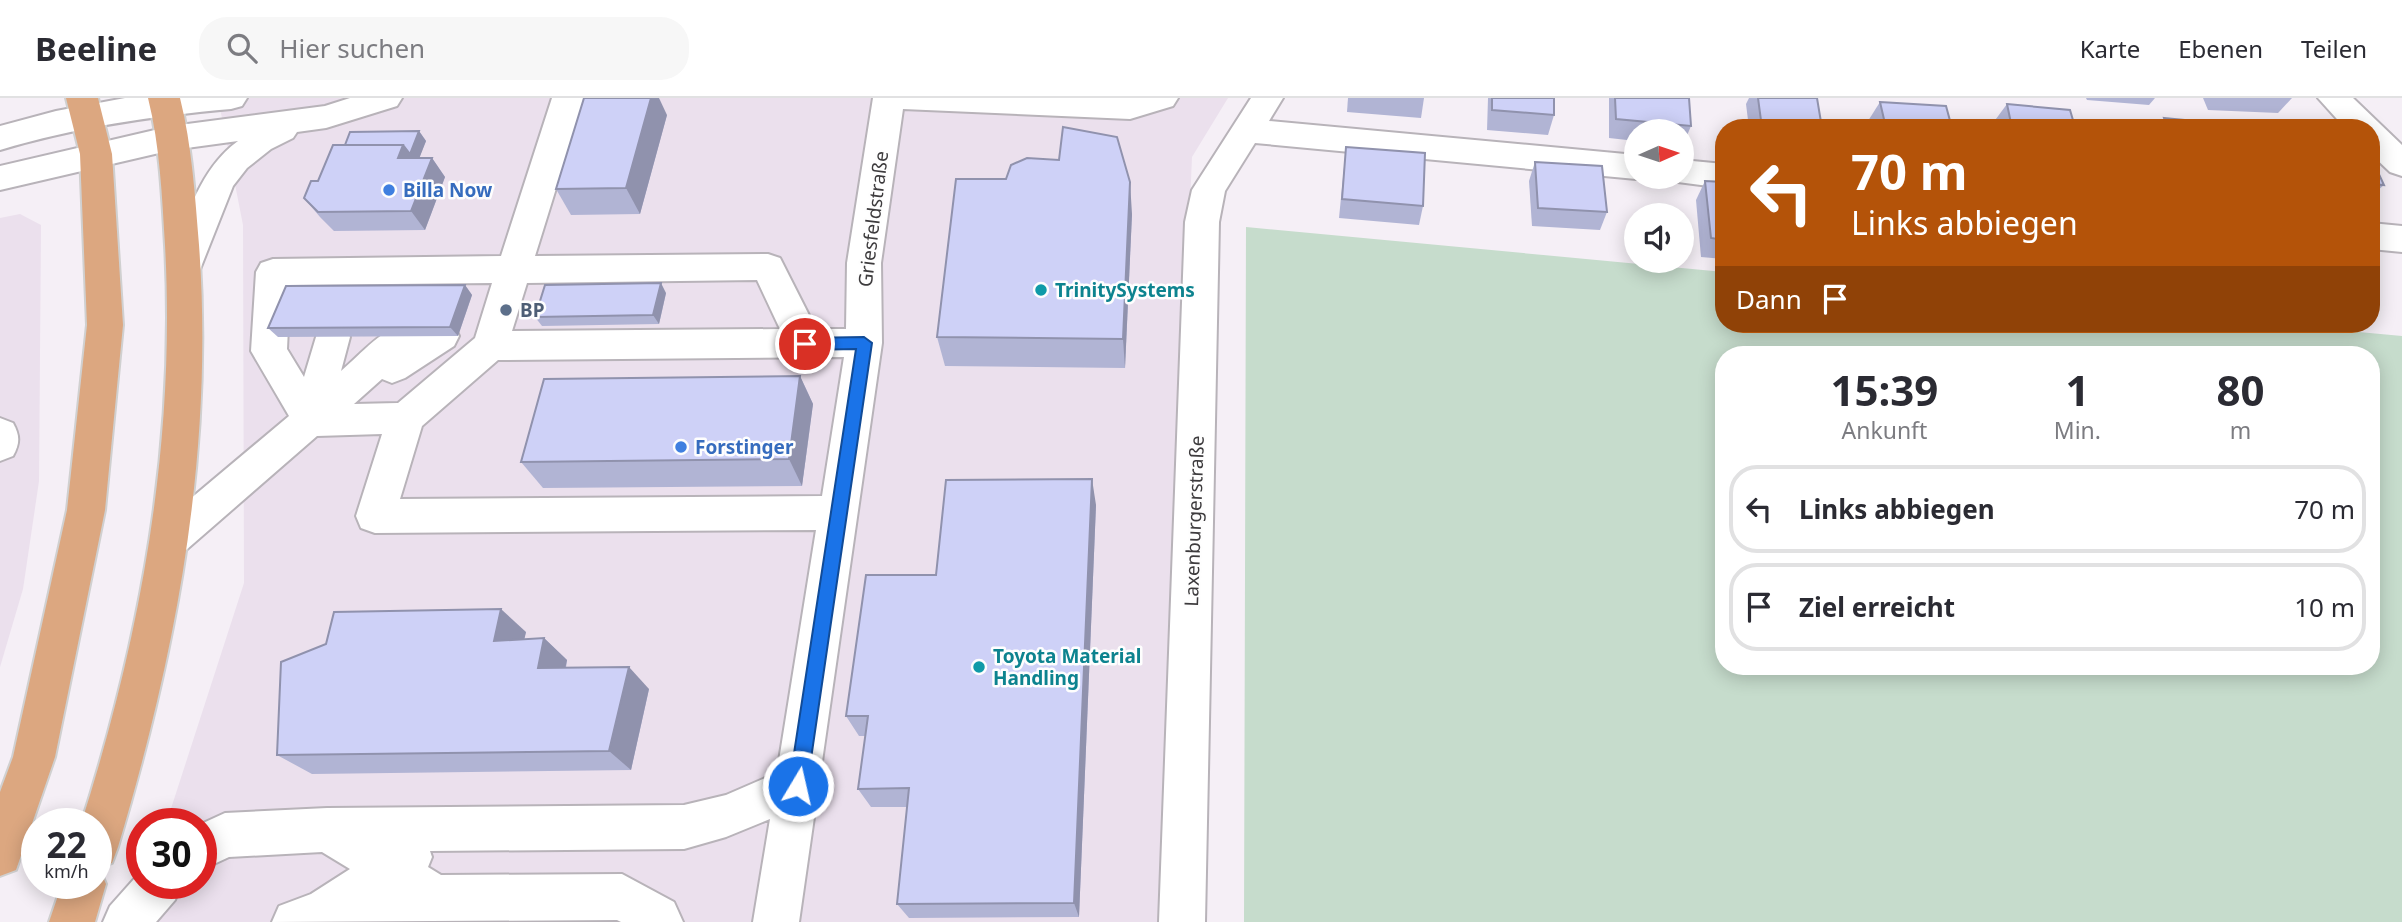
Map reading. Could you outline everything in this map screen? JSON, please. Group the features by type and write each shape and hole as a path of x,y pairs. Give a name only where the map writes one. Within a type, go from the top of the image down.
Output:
{"main road":[{"path":"109,808 150,649 172,538 186,375 185,268 172,138 165,101"},
{"path":"0,854 34,757 86,510 104,325 96,154 84,107"},
{"path":"72,922 79,899"}],"street":[{"path":"0,138 84,107 231,98"},
{"path":"0,178 172,138 326,117 386,98"},
{"path":"568,98 490,346 406,418 375,516 840,513"},
{"name":"Griesfeldstraße","path":"776,922 864,343 864,263 889,98"},
{"path":"901,98 1097,108 1130,108 1162,98"},
{"name":"Laxenburgerstraße","path":"1182,922 1202,222 1209,190 1267,98"},
{"path":"2334,98 2356,119"},
{"path":"185,268 218,181 243,153 296,122"},
{"path":"1247,131 1624,166"},
{"path":"2380,143 2402,164"},
{"path":"1694,173 1715,175"},
{"path":"2380,237 2402,239"},
{"path":"312,421 269,351 273,272 318,283 371,283 444,282 516,268 768,267 805,344"},
{"path":"172,538 312,421 425,336"},
{"path":"296,337 312,421"},
{"path":"312,421 332,337"},
{"path":"312,421 368,337"},
{"path":"490,346 864,343"},
{"path":"312,421 406,418"},
{"path":"217,839 225,835 327,830 684,827 726,816 798,786"},
{"path":"309,917 459,829"},
{"path":"327,830 436,898"},
{"path":"309,917 436,898 622,897 658,918 660,922"},
{"path":"126,922 146,899"}],"shaded area":[{"path":"218,98 1228,98 1192,157 1159,922 135,922 142,899 217,899 217,808 171,808 244,583 243,225"},
{"path":"20,214 41,225 39,481 23,589 0,667 0,218"}],"green space":[{"path":"1246,227 1624,263 1624,273 1694,273 1694,269 1715,271 1715,333 2370,333 2402,336 2402,922 1244,922"}],"building":[{"path":"584,98 651,98 626,188 556,189"},
{"path":"1492,98 1554,98 1554,115 1492,110"},
{"path":"1615,98 1689,98 1690,119 1616,119"},
{"path":"1758,98 1817,98 1820,119 1761,119"},
{"path":"1880,102 1946,106 1950,119 1884,119"},
{"path":"2007,104 2070,110 2073,119 2010,119"},
{"name":"TrinitySystems","path":"1063,127 1117,137 1130,182 1123,339 937,337 956,179 1006,179 1011,165 1027,158 1059,160"},
{"path":"419,131 410,154 403,145 345,145 350,132"},
{"path":"333,145 403,145 398,158 432,158 411,211 318,212 304,198 311,181 318,181"},
{"path":"1346,147 1425,153 1423,206 1342,199"},
{"path":"1535,162 1602,166 1607,212 1538,208"},
{"path":"1705,181 1715,182 1715,239 1711,238"},
{"path":"661,283 653,315 535,317 545,285"},
{"path":"465,285 450,327 268,328 286,286"},
{"path":"800,376 789,459 521,462 544,379"},
{"name":"Toyota Material Handling","path":"1092,479 1074,903 897,904 909,788 858,789 868,716 846,716 866,575 936,575 946,480"},
{"path":"501,609 494,641 544,638 538,668 629,667 609,751 277,755 281,662 326,644 334,612"}],"place":[{"name":"Billa Now","path":"389,190"},
{"name":"TrinitySystems","path":"1041,290"},
{"name":"BP","path":"506,310"},
{"name":"Forstinger","path":"681,447"},
{"name":"Toyota Material Handling","path":"979,667"}],"route":[{"path":"798,786 864,343 805,344"}]}
